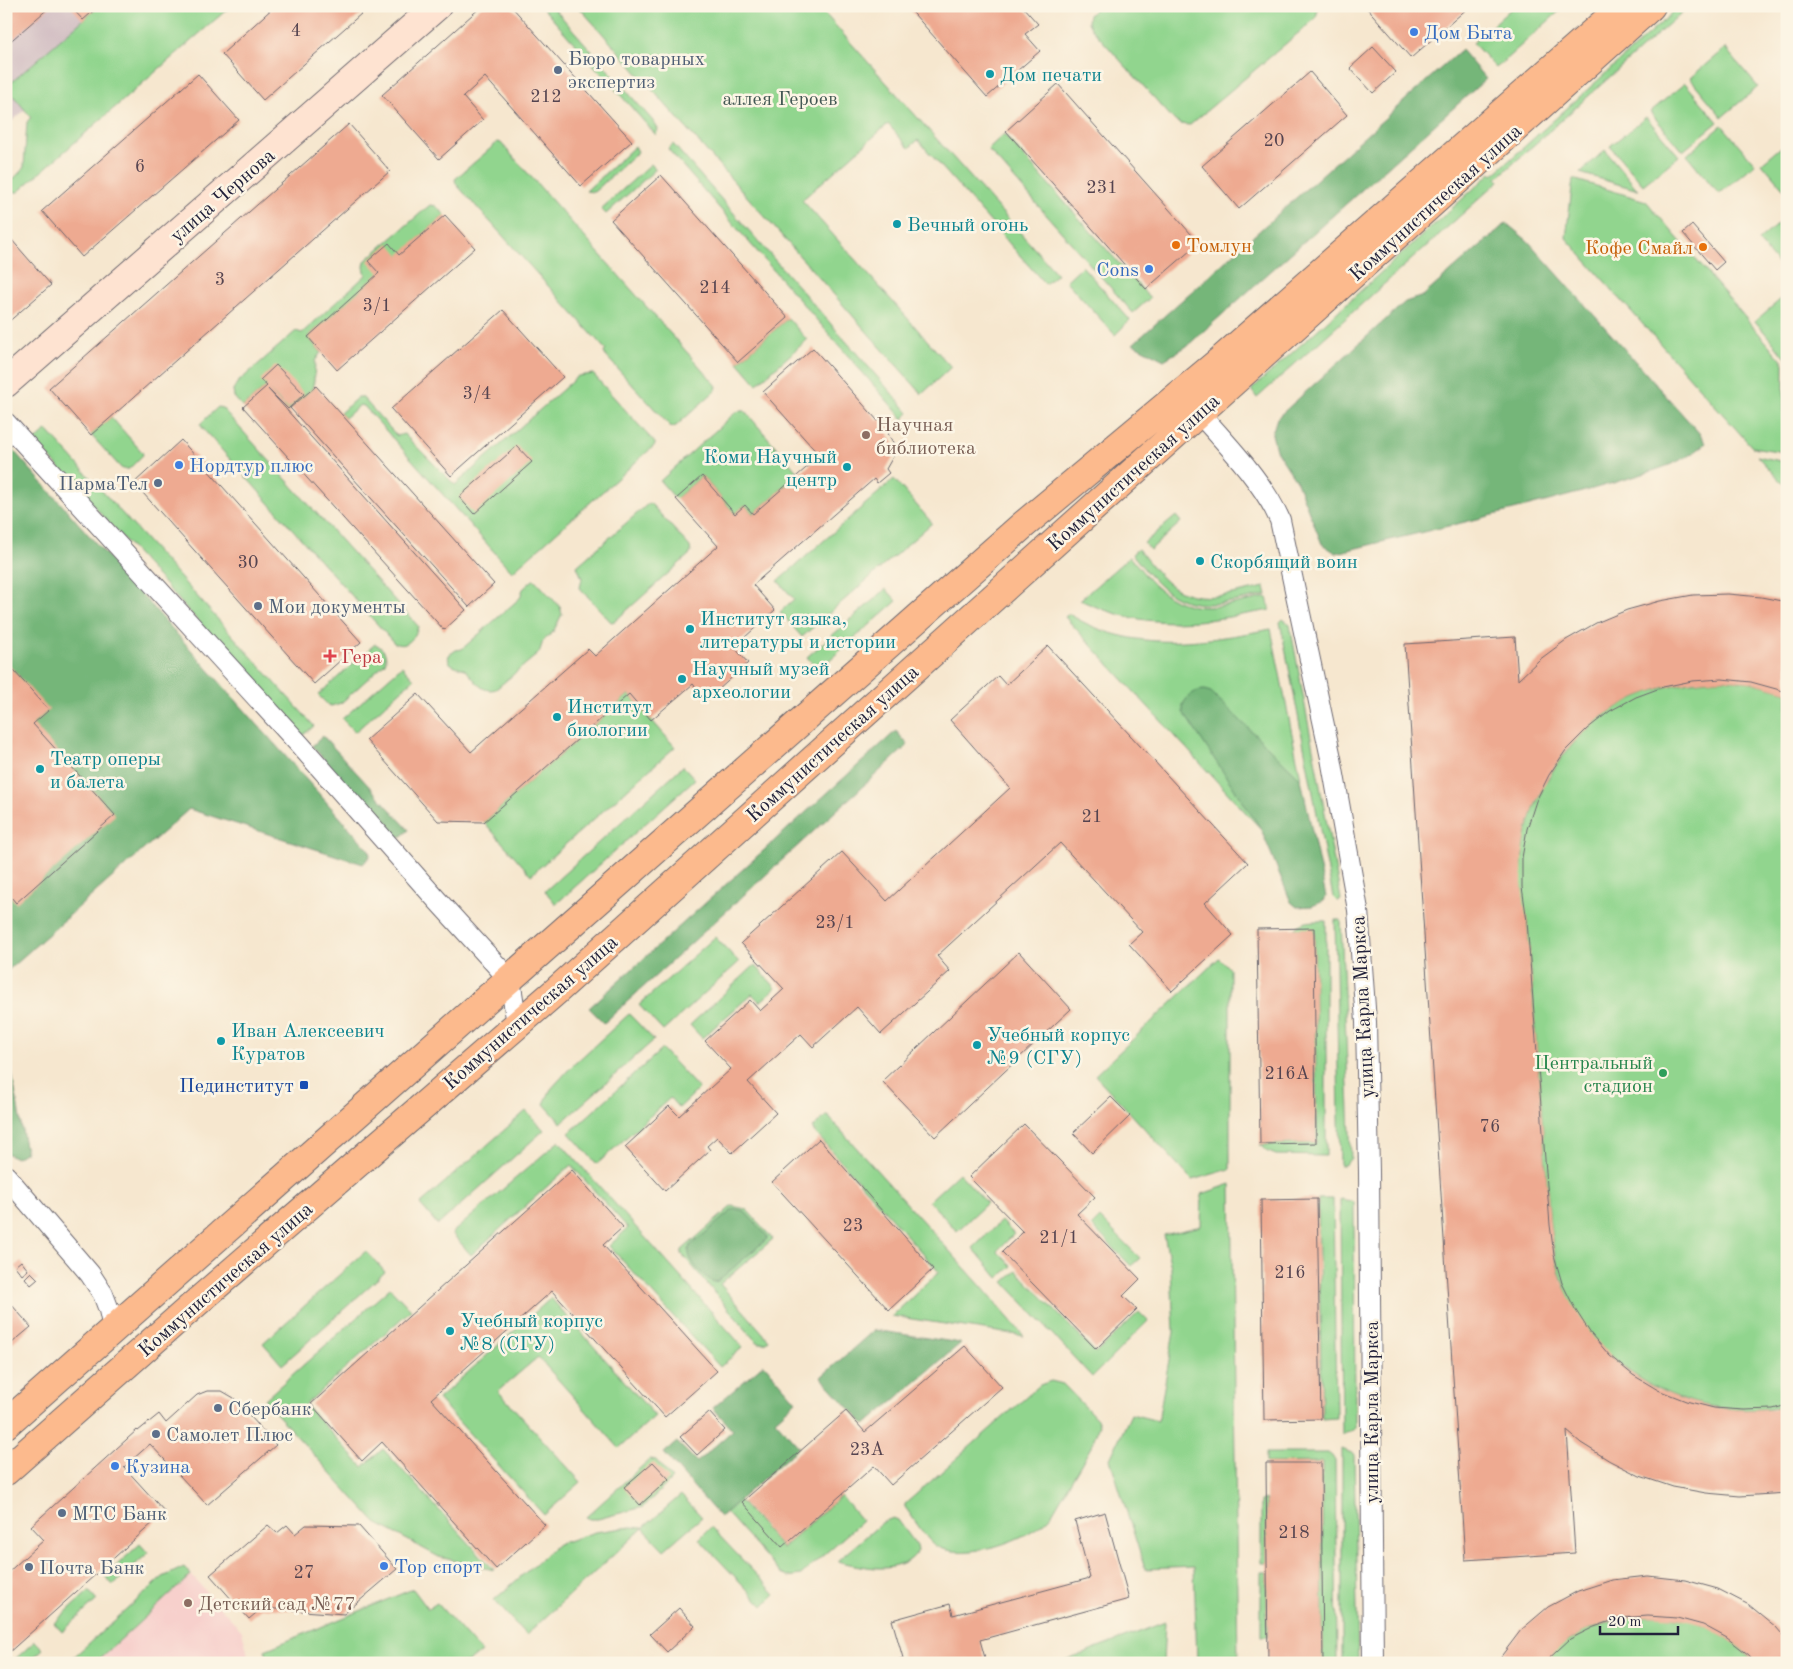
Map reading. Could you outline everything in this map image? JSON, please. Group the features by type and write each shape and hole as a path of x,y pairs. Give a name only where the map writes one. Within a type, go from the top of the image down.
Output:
{"main road":[{"name":"Коммунистическая улица","path":"6,1472 196,1303 555,992 1190,403 1623,6"},
{"name":"Коммунистическая улица","path":"6,1424 1022,526 1190,403 1651,6"}],"street":[{"name":"улица Чернова","path":"6,383 437,6"},
{"name":"улица Карла Маркса","path":"1190,403 1263,489 1274,504 1280,520 1331,758 1358,910 1366,1022 1369,1172 1373,1663"},
{"path":"6,424 301,746 510,980 517,1024"},
{"path":"6,1176 90,1274 110,1310 113,1328"}],"shaded area":[{"path":"6,6 104,6 123,28 6,126"},
{"name":"Детский сад №77","path":"191,1575 242,1631 250,1663 95,1663"}],"green space":[{"path":"99,6 231,6 18,192 11,192 8,187 9,184 24,167 27,122 31,117 6,87"},
{"path":"541,6 552,6 653,121 658,129 656,135"},
{"name":"аллея Героев","path":"578,6 818,6 1057,274 1045,284 918,140 909,148 888,124 802,200 951,367 922,394"},
{"path":"1099,6 1316,6 1318,9 1316,18 1190,125 1180,124 1175,121 1091,28 1088,22 1089,15"},
{"path":"1514,6 1565,6 1496,68 1473,43"},
{"path":"1680,6 1689,6 1497,178 1499,181 1257,398 1252,389 1491,173 1493,175"},
{"path":"1725,48 1758,87 1722,117 1690,78"},
{"path":"1461,50 1486,79 1187,346 1164,360 1133,344"},
{"path":"1685,83 1718,122 1683,151 1650,112"},
{"path":"1646,117 1679,156 1643,185 1610,146"},
{"path":"1722,125 1755,164 1719,194 1687,155"},
{"path":"1004,134 1150,298 1133,313 988,149"},
{"path":"498,142 501,143 717,386 716,390 676,426 670,426 605,355 604,352 606,350 456,184 455,179"},
{"path":"1787,142 1787,193 1762,163"},
{"path":"673,144 909,413 903,419 668,149"},
{"path":"635,146 638,152 594,192 586,191"},
{"path":"1605,150 1638,190 1580,173"},
{"path":"651,164 656,169 606,214 601,209"},
{"path":"1573,179 1646,201 1784,363 1784,452 1752,447 1566,238"},
{"path":"430,205 436,206 445,215 308,337 321,352 315,361 312,389 288,411 266,387 243,407 234,397 233,390 237,383 296,331 302,333 366,275 365,261"},
{"path":"1787,216 1787,275 1758,241"},
{"path":"1506,223 1528,241 1706,443 1687,457 1654,471 1514,510 1336,553 1322,544 1297,482 1276,450 1272,434 1277,418 1405,302 1423,296"},
{"path":"1082,266 1130,320 1115,335 1066,281"},
{"path":"1787,294 1787,359 1755,321"},
{"path":"788,318 807,340 757,384 738,362"},
{"path":"593,374 655,445 512,572 364,406 360,405 345,418 340,413 358,397 362,397 397,436 404,434 455,485 578,376"},
{"path":"218,407 222,408 418,626 410,641 403,644 394,643 204,430 200,424"},
{"path":"745,411 799,474 753,514 745,505 735,514 702,476 676,499 660,481 736,412"},
{"path":"111,417 142,452 143,455 129,469 122,469 91,435"},
{"path":"47,430 314,726 302,736 35,441"},
{"path":"6,442 369,850 370,856 363,864 189,809 6,972"},
{"path":"1757,456 1785,462 1784,485"},
{"path":"894,479 932,523 802,637 780,612 794,599 778,581"},
{"path":"649,503 690,547 691,553 615,621 611,622 580,588 582,578 577,566"},
{"path":"1176,516 1181,522 1150,550 1144,543"},
{"path":"1138,549 1163,579 1173,587 1184,592 1195,595 1218,596 1265,587 1267,595 1225,603 1211,604 1185,601 1172,595 1149,575 1132,554"},
{"path":"1129,557 1155,586 1182,603 1209,607 1267,597 1270,610 1196,621 1151,621 1105,610 1080,600"},
{"path":"533,580 560,607 562,614 553,632 543,641 539,653 496,689 486,689 478,684 464,669 450,663 449,655 456,650 462,649 520,598 523,589"},
{"path":"886,589 897,601 818,670 807,657"},
{"path":"1069,614 1093,627 1143,640 1193,641 1271,629 1301,779 1261,829 1065,617"},
{"path":"1283,619 1290,625 1340,901 1333,897 1280,622"},
{"path":"375,644 384,652 386,657 385,663 341,703 331,706 327,704 318,695"},
{"path":"402,666 414,679 355,732 342,719"},
{"name":"Центральный стадион","path":"1722,679 1751,682 1787,692 1787,1405 1756,1409 1725,1408 1694,1402 1665,1392 1637,1377 1613,1358 1591,1335 1569,1299 1558,1268 1550,1225 1527,921 1522,888 1523,854 1530,821 1542,790 1560,760 1582,735 1608,713 1637,697 1657,689 1678,684"},
{"path":"1204,690 1211,692 1301,779 1326,897 1324,901 1312,906 1297,907 1291,902 1261,829 1183,712 1183,704 1189,696 1194,692"},
{"path":"629,694 675,747 531,875 484,822"},
{"path":"896,731 908,745 604,1023 589,1008"},
{"path":"323,736 409,830 397,840 312,746"},
{"path":"683,766 695,779 556,904 545,891"},
{"path":"1335,920 1341,920 1351,1158 1346,1164 1340,1166"},
{"path":"1313,921 1326,921 1326,1156 1276,1155 1266,1151 1260,1145 1317,1143 1314,929 1294,929 1301,924"},
{"path":"715,937 739,962 663,1031 639,1005"},
{"path":"1219,958 1230,969 1230,1169 1192,1180 1095,1075"},
{"path":"755,965 776,988 760,1002 752,994 702,1038 690,1025"},
{"path":"629,1014 654,1040 561,1123 544,1104 551,1089 571,1067"},
{"path":"6,1040 26,1152 16,1158 6,1153"},
{"path":"662,1049 699,1089 679,1108 670,1098 597,1164 569,1133"},
{"path":"526,1111 544,1130 438,1225 420,1204"},
{"path":"827,1115 1024,1336 892,1316 939,1272 812,1129"},
{"path":"559,1141 743,1347 720,1367 609,1246 628,1228 571,1165 471,1255 452,1233"},
{"path":"959,1173 987,1203 957,1231 929,1201"},
{"path":"1231,1184 1238,1663 1197,1663 1194,1567 1145,1569 1110,1459 1131,1414 1158,1421 1174,1332 1171,1268 1164,1235 1201,1226 1202,1194"},
{"path":"1318,1199 1333,1199 1336,1418 1322,1419"},
{"path":"1340,1199 1354,1203 1355,1429 1342,1435"},
{"path":"732,1206 746,1209 773,1239 720,1284 769,1340 765,1343 759,1343 754,1339 682,1254 682,1250"},
{"path":"732,1210 744,1211 767,1236 767,1239 718,1281 714,1282 700,1272 692,1262 689,1251 690,1246"},
{"path":"1100,1218 1140,1258 1131,1266 1092,1226"},
{"path":"1001,1221 1014,1234 997,1251 1012,1266 998,1278 973,1248"},
{"path":"366,1251 385,1272 282,1365 263,1343"},
{"path":"1017,1271 1096,1353 1139,1312 1148,1321 1092,1377 1004,1282"},
{"path":"390,1288 411,1310 305,1405 363,1467 383,1449 494,1570 439,1557 376,1523 264,1400"},
{"path":"551,1298 655,1416 619,1448 538,1357 498,1391 581,1482 544,1515 438,1399"},
{"path":"874,1330 961,1343 865,1425 821,1377"},
{"path":"764,1364 796,1401 775,1420 799,1447 720,1517 664,1453 677,1442 697,1462 733,1430 713,1408"},
{"path":"1051,1381 1063,1384 1097,1419 1099,1425 1091,1447 1050,1517 1040,1526 1027,1533 1012,1541 996,1546 963,1551 948,1550 936,1546 928,1539 905,1507 905,1504 1040,1385"},
{"path":"1342,1449 1354,1454 1358,1663 1342,1663"},
{"path":"1266,1453 1328,1453 1335,1461 1337,1663 1323,1663 1322,1462 1266,1463"},
{"path":"650,1459 656,1460 672,1479 643,1507 598,1519 586,1517"},
{"path":"681,1495 702,1517 664,1550 643,1528"},
{"path":"841,1496 862,1521 801,1575 788,1577 781,1574 726,1512 739,1500 782,1548"},
{"path":"1266,1500 1267,1563 1261,1563 1261,1501"},
{"path":"893,1518 898,1520 917,1546 918,1551 911,1559 902,1564 881,1568 858,1566 837,1561 883,1522"},
{"path":"631,1527 643,1528 526,1635 494,1600 558,1544 595,1532"},
{"path":"711,1527 775,1594 763,1606 699,1539"},
{"path":"140,1544 148,1553 113,1585 105,1576"},
{"path":"184,1567 191,1575 95,1663 67,1663 163,1577"},
{"path":"1261,1572 1267,1572 1267,1636 1261,1636"},
{"path":"413,1589 428,1609 437,1603 481,1652 467,1663 269,1663 265,1650"},
{"path":"89,1591 97,1600 62,1632 54,1623"},
{"path":"1648,1616 1666,1616 1709,1627 1729,1639 1755,1663 1544,1663 1566,1642 1591,1629 1619,1620"},
{"path":"1165,1622 1163,1663 1060,1663"},
{"path":"35,1641 43,1649 27,1663 11,1663"}],"building":[{"path":"6,6 51,6 6,45"},
{"path":"70,6 99,6 83,20"},
{"path":"275,6 370,6 263,100 222,54"},
{"path":"482,6 511,6 632,141 581,186 485,77 463,97 483,120 439,159 382,95"},
{"name":"Дом печати","path":"907,6 1022,6 1038,24 1025,34 1040,51 987,97"},
{"name":"Дом Быта","path":"1365,6 1470,6 1411,58"},
{"path":"1373,47 1396,72 1373,93 1350,68"},
{"path":"1310,72 1347,115 1239,209 1202,166"},
{"path":"198,74 239,120 82,257 42,211"},
{"path":"1058,84 1199,243 1146,289 1006,131"},
{"path":"349,124 390,171 91,435 49,388"},
{"path":"661,175 788,318 738,362 611,220"},
{"path":"445,215 475,248 337,370 308,337 379,273 368,261 389,243 399,255"},
{"name":"Кофе Смайл","path":"1692,225 1724,262 1715,270 1683,233"},
{"path":"11,239 51,285 6,324 6,243"},
{"path":"503,310 563,377 451,476 391,409"},
{"path":"813,348 878,421 882,417 892,430 888,434 894,444 894,455 886,469 889,473 877,483 874,479 753,585 775,610 734,647 748,663 707,700 693,684 651,720 629,694 484,822 438,821 366,740 418,694 471,752 588,649 595,656 718,546 676,499 702,476 735,514 745,505 753,514 820,456 763,392"},
{"path":"276,365 304,394 288,409 268,389 466,610 444,630 243,407 267,386 260,380"},
{"path":"316,386 494,584 469,607 290,408"},
{"path":"181,440 361,642 314,684 134,483"},
{"path":"517,446 532,462 474,514 459,497"},
{"path":"1728,594 1787,602 1787,692 1751,682 1722,679 1692,681 1663,687 1636,697 1610,711 1587,729 1566,750 1549,775 1536,801 1527,829 1522,858 1522,887 1527,921 1550,1225 1554,1255 1562,1283 1575,1309 1591,1334 1610,1356 1633,1375 1658,1390 1686,1401 1714,1408 1773,1409 1787,1405 1787,1493 1740,1496 1706,1493 1673,1487 1640,1476 1610,1461 1581,1443 1567,1431 1575,1553 1465,1560 1405,644 1515,637 1518,680 1539,660 1566,640 1596,623 1627,610 1693,595"},
{"path":"1048,646 1248,863 1205,903 1233,935 1172,991 1129,944 1142,932 1060,843 937,956 950,971 881,1034 857,1007 813,1047 801,1034 748,1082 776,1113 732,1153 717,1137 707,1146 710,1150 665,1191 625,1147 669,1106 679,1116 731,1069 705,1041 750,1000 760,1011 784,989 741,943 842,852 887,901 1010,788 950,720 998,676 1006,685"},
{"name":"Театр оперы и балета","path":"6,662 49,710 33,724 115,815 16,903 6,891"},
{"path":"1314,928 1316,1143 1260,1144 1257,929"},
{"name":"Учебный корпус №9 (СГУ)","path":"1019,952 1071,1009 935,1137 882,1081"},
{"path":"1111,1097 1130,1116 1092,1153 1073,1133"},
{"path":"1024,1124 1095,1197 1077,1214 1140,1279 1123,1296 1137,1309 1096,1349 1002,1252 1023,1232 969,1177"},
{"path":"819,1139 933,1269 889,1310 772,1182"},
{"name":"Учебный корпус №8 (СГУ)","path":"572,1170 623,1227 603,1245 717,1371 665,1417 552,1291 431,1399 545,1525 496,1569 382,1442 362,1461 311,1404"},
{"path":"1317,1199 1321,1419 1264,1420 1261,1200"},
{"path":"21,1261 28,1270 22,1275 15,1266"},
{"path":"31,1272 38,1279 31,1285 25,1278"},
{"path":"11,1304 31,1327 6,1348 6,1309"},
{"path":"965,1346 1002,1387 891,1485 874,1466 782,1547 742,1502 846,1411 865,1432"},
{"path":"207,1391 222,1391 234,1398 276,1445 207,1505 150,1444 124,1467 165,1512 6,1655 6,1574 44,1540 31,1526 137,1430 159,1414 166,1423 197,1395"},
{"path":"709,1412 725,1430 697,1455 680,1437"},
{"path":"653,1462 669,1479 640,1505 624,1487"},
{"path":"1266,1463 1321,1463 1323,1663 1268,1663"},
{"path":"1105,1512 1129,1599 980,1640 985,1658 968,1663 887,1663 903,1658 892,1620 950,1604 953,1615 1090,1578 1075,1521"},
{"path":"268,1525 277,1533 287,1525 295,1534 306,1525 359,1526 397,1569 344,1614 262,1608 249,1619 210,1575"},
{"path":"1648,1576 1685,1580 1718,1589 1749,1605 1776,1627 1787,1640 1787,1663 1755,1663 1749,1655 1727,1638 1703,1625 1677,1618 1648,1616 1620,1618 1594,1627 1570,1639 1544,1663 1496,1663 1521,1630 1548,1607 1578,1591 1612,1580"},
{"path":"679,1608 695,1626 667,1652 650,1634"}],"place":[{"name":"Дом Быта","path":"1414,32"},
{"name":"Бюро товарных экспертиз","path":"558,70"},
{"name":"Дом печати","path":"990,74"},
{"name":"Вечный огонь","path":"897,224"},
{"name":"Томлун","path":"1176,245"},
{"name":"Кофе Смайл","path":"1703,247"},
{"name":"Cons","path":"1149,269"},
{"name":"Научная библиотека","path":"866,435"},
{"name":"Нордтур плюс","path":"179,465"},
{"name":"Коми Научный центр","path":"847,467"},
{"name":"ПармаТел","path":"158,483"},
{"name":"Скорбящий воин","path":"1200,561"},
{"name":"Мои документы","path":"258,606"},
{"name":"Институт языка, литературы и истории","path":"690,629"},
{"name":"Гера","path":"330,656"},
{"name":"Научный музей археологии","path":"682,679"},
{"name":"Институт биологии","path":"557,717"},
{"name":"Театр оперы и балета","path":"40,769"},
{"name":"Иван Алексеевич Куратов","path":"221,1041"},
{"name":"Учебный корпус №9 (СГУ)","path":"977,1045"},
{"name":"Центральный стадион","path":"1663,1073"},
{"name":"Пединститут","path":"304,1085"},
{"name":"Учебный корпус №8 (СГУ)","path":"450,1331"},
{"name":"Сбербанк","path":"218,1408"},
{"name":"Самолет Плюс","path":"156,1434"},
{"name":"Кузина","path":"115,1466"},
{"name":"МТС Банк","path":"62,1513"},
{"name":"Top спорт","path":"384,1566"},
{"name":"Почта Банк","path":"29,1567"},
{"name":"Детский сад №77","path":"188,1603"}]}
